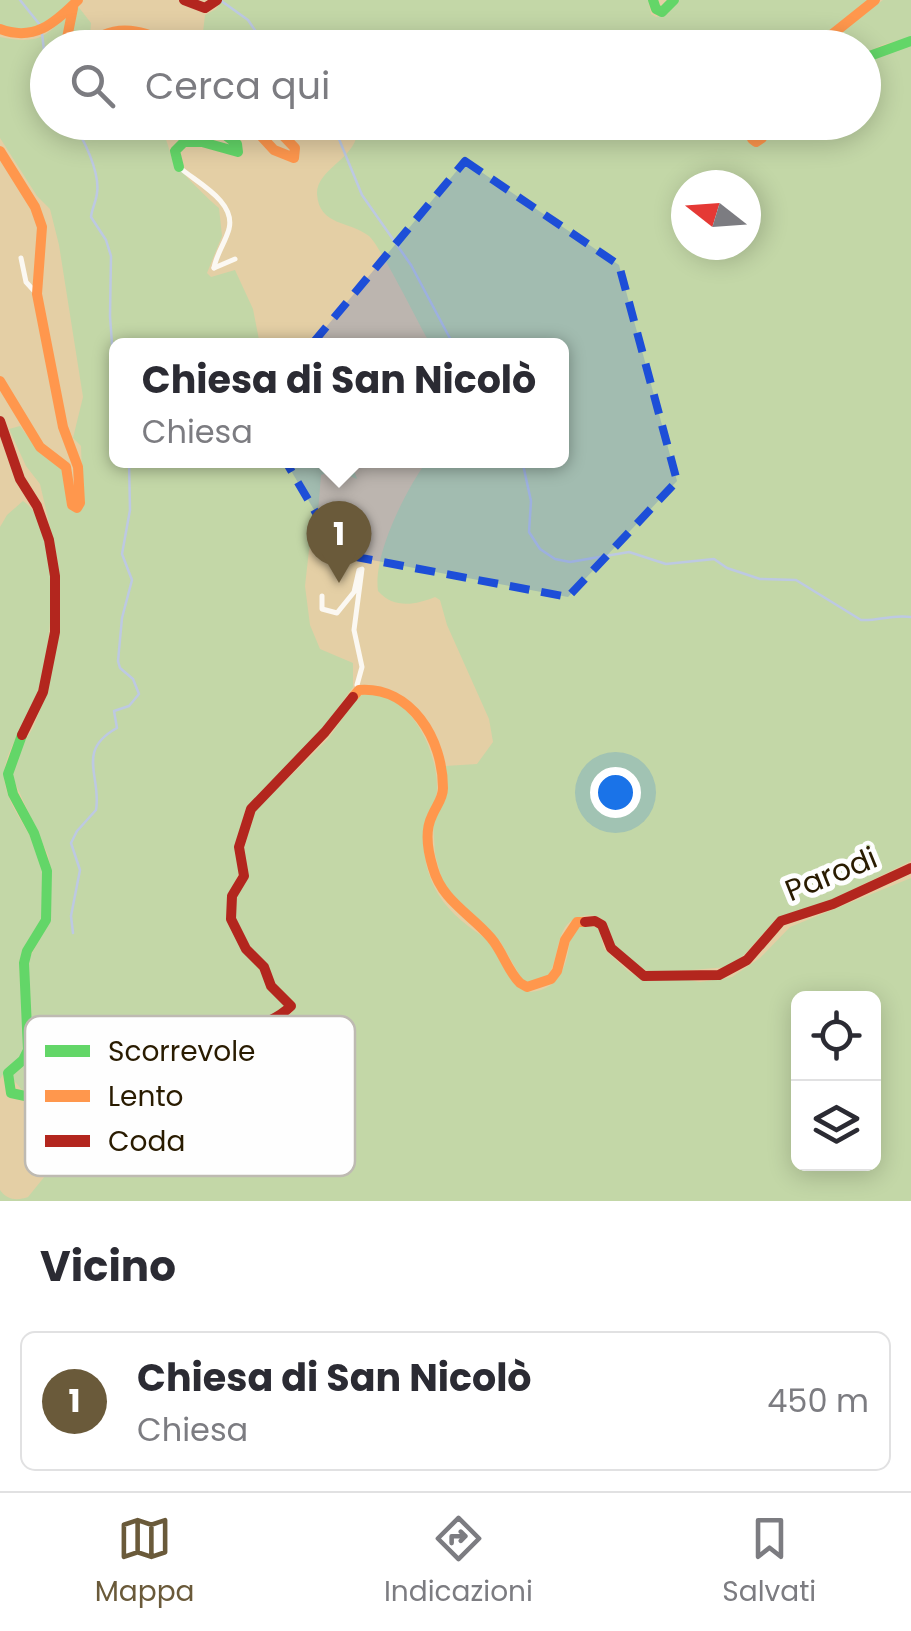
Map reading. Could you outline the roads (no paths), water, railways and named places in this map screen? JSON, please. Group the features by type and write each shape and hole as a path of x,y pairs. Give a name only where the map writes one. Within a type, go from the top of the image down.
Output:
{"street":[{"path":"184,0 205,8 216,1"},
{"path":"653,0 662,12 674,0"},
{"path":"837,30 876,0"},
{"path":"43,30 76,2"},
{"path":"69,30 76,2"},
{"path":"0,29 9,34 30,35"},
{"path":"881,52 911,41"},
{"path":"232,140 238,152 232,154 200,140 184,142 176,151 179,167 202,184 230,217 230,228 214,268 235,258"},
{"path":"265,140 278,154 294,158 295,148 287,140"},
{"path":"0,151 35,207 42,227 44,246 37,294 56,400 78,467 80,497 76,508 72,505 66,466 40,447 0,381"},
{"path":"21,258 26,282 37,294"},
{"path":"0,421 20,479 31,492 49,540 56,595 43,692 9,766 13,794 44,856 48,887 45,925 24,958 27,1016"},
{"path":"274,1016 289,1009 291,1003 271,986 264,968 246,949 230,919 232,896 244,876 239,847 251,810 359,690 362,667 354,630 362,569 358,570 350,600 337,614 320,606 322,596"},
{"name":"Parodi","path":"359,690 375,687 391,692 424,724 438,754 443,786 440,804 429,822 430,856 437,881 450,903 492,938 512,975 527,987 552,978 560,965 567,932 577,922 595,921 602,925 610,948 644,976 710,976 726,973 747,960 781,920 833,904 911,868"},
{"path":"25,1058 8,1073 7,1083 11,1093 25,1096"}],"waterway":[{"path":"20,0 40,25"},
{"path":"220,0 248,20 255,30"},
{"path":"82,140 97,185 91,217 111,256 112,338"},
{"path":"339,140 362,195 411,265 450,338"},
{"path":"73,933 71,916 80,870 71,843 96,810 93,755 104,737 117,728 114,711 129,706 139,694 118,661 122,618 132,580 122,554 130,510 129,468"},
{"path":"524,468 531,501 529,532 540,549 555,559 570,562 629,552 666,564 714,559 727,568 760,579 796,580 861,620 911,617"}],"place":[{"name":"Chiesa di San Nicolò","path":"339,583"}]}
